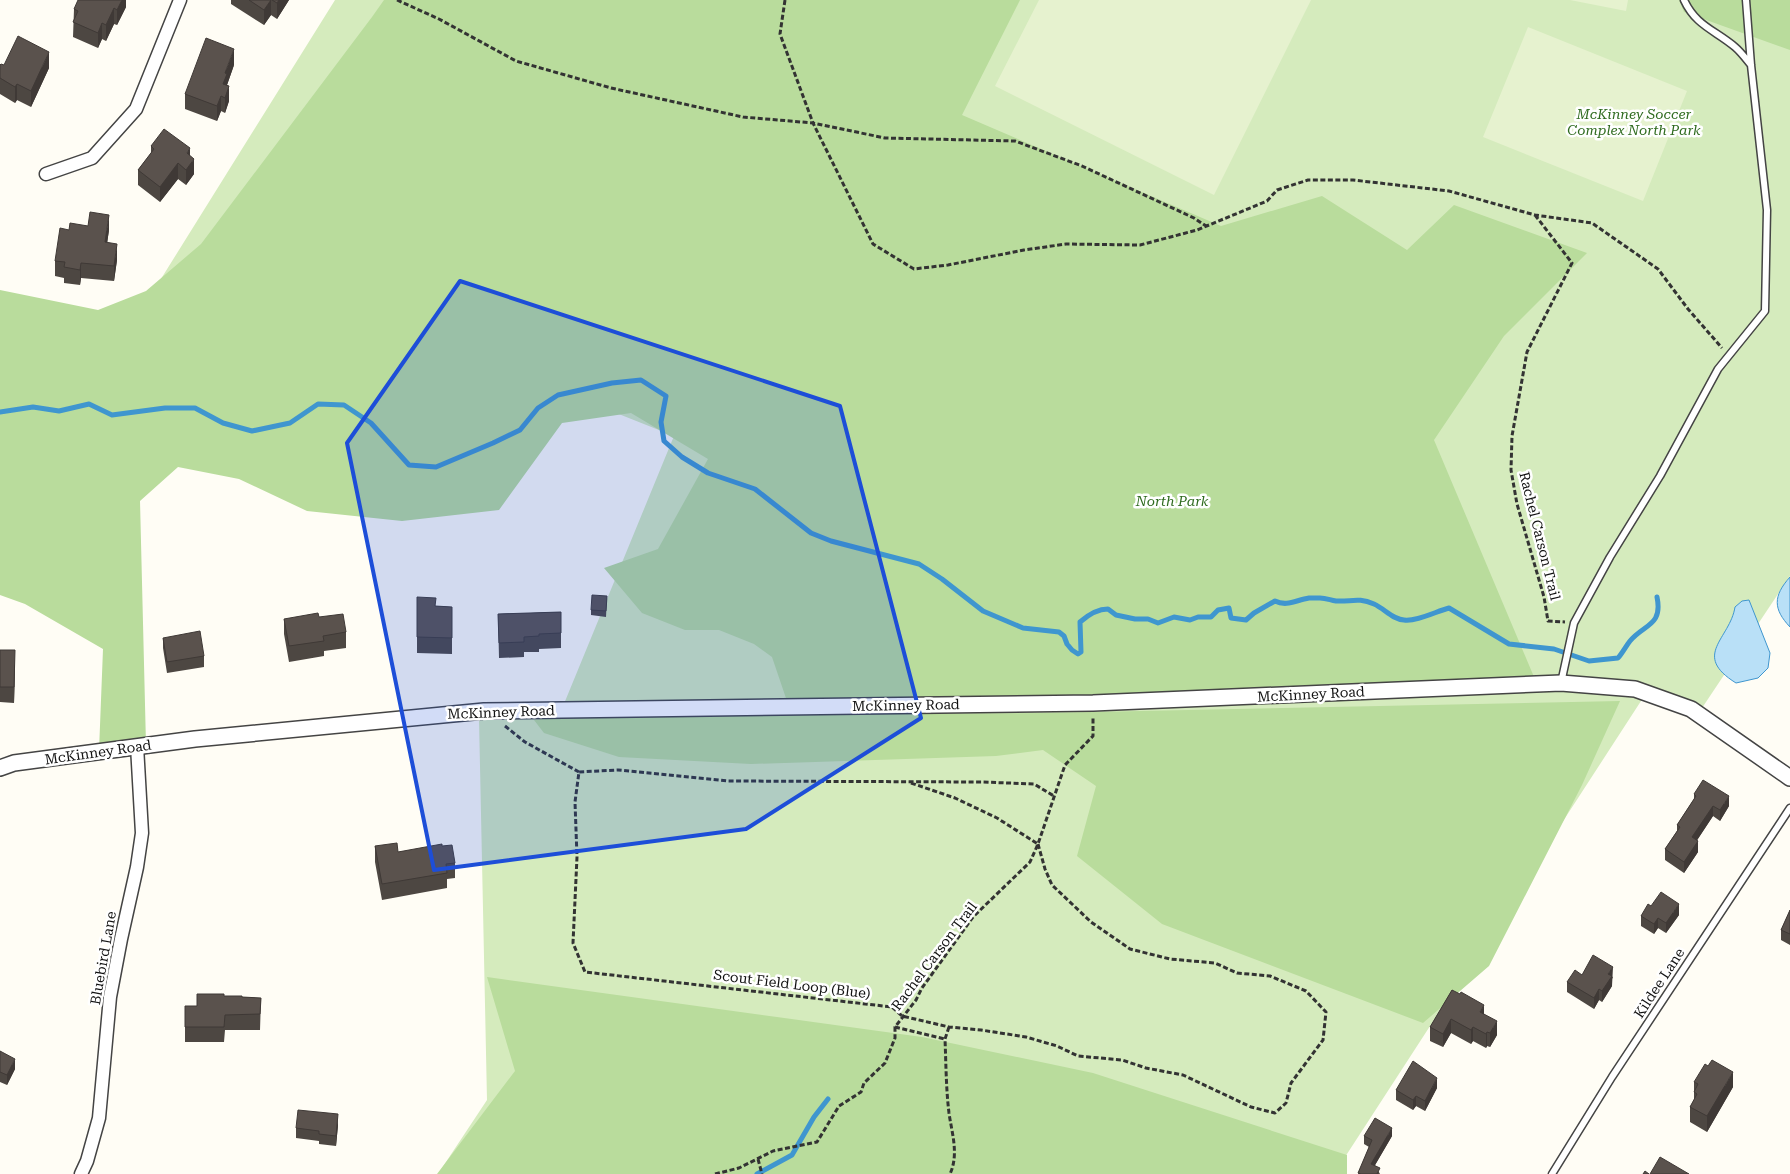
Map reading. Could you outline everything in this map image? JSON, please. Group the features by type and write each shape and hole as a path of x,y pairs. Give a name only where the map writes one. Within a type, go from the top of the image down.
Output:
{"street":[{"path":"46,174 92,158 136,109 180,0"},
{"name":"McKinney Road","path":"0,768 14,763 196,739 484,711 1093,703 1561,683 1634,689 1691,709 1790,778"},
{"name":"Bluebird Lane","path":"81,1174 87,1161 99,1118 110,997 137,867 142,833 137,746"}],"lane":[{"path":"1684,0 1687,7 1702,25 1735,47 1751,64"},
{"path":"1561,683 1574,623 1610,557 1660,476 1718,369 1765,311 1767,210 1746,0"},
{"name":"Kildee Lane","path":"1552,1174 1612,1077 1790,808"}],"path":[{"path":"397,0 516,61 612,88 743,117 813,123 885,138 1015,141 1082,166 1194,218 1206,226"},
{"path":"785,0 780,34 813,123 873,244 914,269 948,265 1066,244 1140,245 1206,226 1267,201 1277,190 1308,180 1353,180 1449,191 1535,215 1592,223 1658,269 1688,309 1729,356"},
{"name":"Rachel Carson Trail","path":"1535,215 1572,263 1527,352 1512,436 1511,470 1517,504 1544,597 1548,621 1574,623"},
{"name":"Rachel Carson Trail","path":"715,1174 739,1168 773,1151 817,1142 839,1106 861,1092 864,1083 885,1062 895,1038 895,1027 916,1000 953,943 973,917 1030,862 1065,765 1093,736 1093,703"},
{"path":"484,711 525,742 579,772 618,770 728,781 1034,784 1054,796"},
{"name":"Scout Field Loop (Blue)","path":"579,772 575,802 577,856 573,943 585,972 892,1007 902,1016 949,1027 1026,1037 1057,1046 1078,1056 1122,1060 1146,1068 1183,1075 1251,1107 1275,1113 1286,1103 1291,1083 1323,1040 1326,1012 1306,991 1270,976 1237,973 1215,963 1170,959 1130,949 1091,922 1052,886 1038,844"},
{"path":"907,782 955,798 997,818 1038,844"},
{"path":"895,1027 945,1039"},
{"path":"949,1027 945,1039 949,1112 955,1144 953,1167 950,1174"},
{"path":"758,1159 762,1174"}],"highlighted area":[{"path":"460,281 840,406 921,718 746,829 434,870 347,443"}],"green space":[{"name":"North Park","path":"335,0 1790,0 1790,576 1700,711 1644,687 1641,701 1334,1174 438,1174 487,1100 479,718 559,716 674,436 576,397 86,399"},
{"path":"384,0 1020,0 962,115 1221,226 1322,196 1407,250 1454,205 1587,253 1504,336 1434,440 1537,684 789,707 772,657 754,644 719,630 685,630 642,613 604,568 658,549 708,459 631,413 562,423 499,510 402,521 307,511 239,479 178,467 140,501 146,745 99,751 103,649 25,604 0,595 0,290 98,310 146,291 201,244"},
{"path":"1039,0 1311,0 1214,195 995,86"},
{"path":"1570,0 1628,0 1626,11"},
{"path":"1679,0 1790,0 1790,50 1684,12"},
{"name":"McKinney Soccer Complex North Park","path":"1528,27 1687,91 1643,201 1483,137"},
{"path":"1620,701 1582,785 1489,966 1423,1023 1162,924 1077,856 1096,786 1043,750 996,756 751,764 619,757 544,733 534,720 559,716 1045,713"},
{"path":"487,977 922,1037 1093,1073 1347,1155 1347,1174 437,1174 515,1071"}],"water":[{"path":"1790,577 1790,627 1780,614 1777,602 1780,590"},
{"path":"1749,600 1770,653 1768,668 1758,678 1736,683 1723,673 1716,664 1715,655 1717,646 1732,618 1735,607 1742,601"}],"building":[{"path":"78,0 122,0 117,10 114,8 106,25 102,23 98,33 73,22 78,11 74,9"},
{"path":"249,0 271,0 264,10"},
{"path":"18,36 49,52 31,91 17,84 15,87 0,78 0,65 4,65"},
{"path":"206,38 234,49 223,84 229,86 225,98 221,96 217,106 185,94"},
{"path":"164,129 190,148 187,153 194,159 186,170 178,163 160,187 138,170 154,149 151,146"},
{"path":"90,212 109,215 105,242 117,244 114,266 81,263 80,270 64,267 65,262 55,261 60,228 69,230 70,223 88,226"},
{"path":"592,595 607,596 606,611 591,610"},
{"path":"417,597 436,598 435,606 452,607 452,638 417,637"},
{"path":"561,612 561,633 524,637 524,642 499,643 498,614"},
{"path":"318,613 319,617 343,614 346,632 323,636 324,641 289,646 284,619"},
{"path":"200,631 204,656 167,662 163,638"},
{"path":"0,650 15,650 14,687 0,687"},
{"path":"1703,780 1729,796 1720,810 1713,806 1692,837 1698,841 1684,862 1665,849 1680,827 1677,825 1696,796 1694,794"},
{"path":"397,843 398,852 442,844 442,846 452,845 455,863 446,864 447,873 382,884 375,846"},
{"path":"1661,892 1679,904 1666,923 1658,918 1654,924 1641,916 1648,904 1651,906"},
{"path":"1790,910 1790,934 1781,930"},
{"path":"1593,955 1613,967 1608,974 1612,976 1602,991 1599,989 1594,998 1567,982 1575,970 1582,975"},
{"path":"1452,990 1460,994 1461,992 1484,1005 1480,1012 1497,1021 1490,1033 1487,1032 1486,1034 1473,1027 1471,1030 1451,1019 1443,1034 1430,1027"},
{"path":"197,994 224,994 224,996 261,998 260,1014 225,1015 224,1027 185,1027 185,1006 197,1006"},
{"path":"0,1051 15,1059 7,1075 0,1072"},
{"path":"1712,1060 1733,1072 1707,1116 1690,1107 1697,1094 1694,1092 1698,1084 1694,1082 1705,1064 1708,1066"},
{"path":"1413,1061 1437,1078 1425,1101 1416,1096 1413,1100 1396,1090"},
{"path":"298,1110 338,1114 336,1136 319,1134 319,1131 296,1128"},
{"path":"1375,1118 1392,1128 1371,1164 1380,1168 1377,1174 1361,1174 1358,1173 1372,1140 1364,1136"},
{"path":"1660,1157 1689,1174 1650,1174"}],"waterway":[{"path":"0,412 33,407 59,411 89,404 112,415 165,408 195,408 223,423 252,431 290,423 318,404 344,405 371,423 409,465 436,467 520,430 538,408 558,395 612,383 641,380 666,396 661,422 664,441 682,457 708,473 755,489 811,533 831,541 919,564 942,579 983,611 1023,628 1059,632 1064,636 1072,650 1078,654 1081,652 1080,622 1100,610 1108,609 1116,615 1135,619 1148,619 1158,623 1174,617 1190,620 1198,617 1211,617 1218,610 1229,608 1231,618 1246,620 1275,601 1288,603 1309,598 1320,598 1336,601 1359,600 1368,602 1396,618 1404,620 1420,618 1449,608 1509,644 1554,649 1589,661 1618,658 1635,635 1655,619 1658,607 1657,597"},
{"path":"757,1174 792,1155 814,1117 828,1099"}]}
